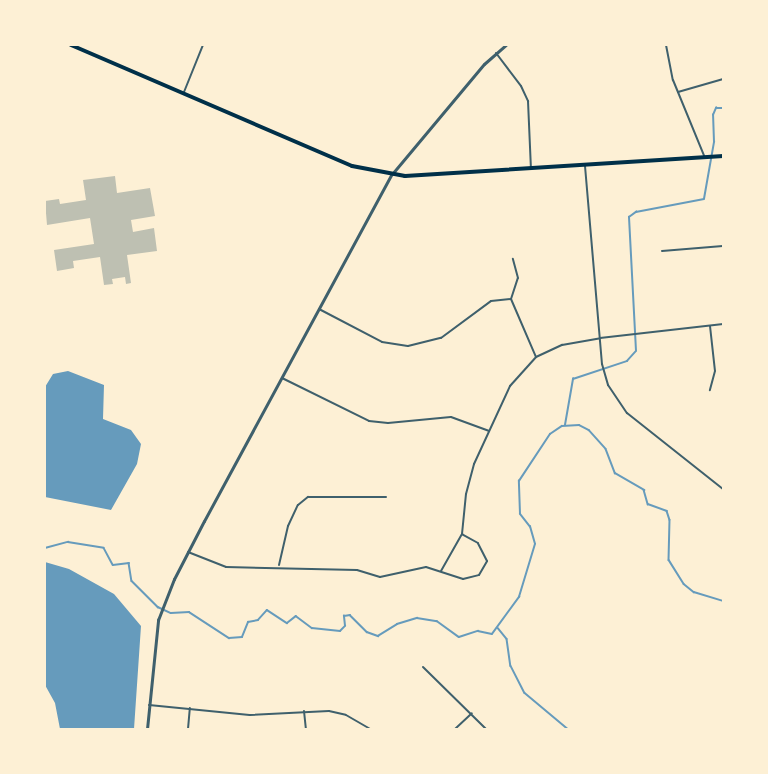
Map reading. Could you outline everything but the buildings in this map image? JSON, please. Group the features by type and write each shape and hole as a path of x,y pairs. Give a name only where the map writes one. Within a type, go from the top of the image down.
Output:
{"main road":[{"path":"71,45 352,166 392,174 405,176 723,156"}],"street":[{"path":"184,92 203,45"},
{"path":"147,729 158,620 188,552 392,174 496,53 506,45"},
{"path":"666,45 678,92 705,158"},
{"path":"496,53 521,86 528,101 531,169"},
{"path":"678,92 723,79"},
{"path":"585,166 604,372 622,406 706,479 723,489"},
{"path":"662,251 723,246"},
{"path":"513,259 518,278 511,299 536,357"},
{"path":"319,309 382,342 408,346 441,338 491,301 511,299"},
{"path":"441,571 462,534 468,481 489,431 510,386 536,357 562,345 600,338 723,324"},
{"path":"710,326 715,371 710,390"},
{"path":"282,378 369,421 388,423 450,417 489,431"},
{"path":"279,565 288,526 298,505 308,496 387,497"},
{"path":"188,552 226,567 279,565 313,571 357,570 380,577 426,567 463,579 479,575 486,567 482,548 462,534"},
{"path":"423,667 486,729"},
{"path":"149,705 250,716 304,711 338,712 370,729"},
{"path":"188,729 190,708"},
{"path":"304,711 306,729"},
{"path":"455,729 472,713"}],"water":[{"path":"68,371 104,385 103,419 131,430 141,444 137,464 111,510 45,497 45,387 53,374"},
{"path":"45,562 69,569 114,594 141,626 134,729 60,729 55,703 45,685"}],"waterway":[{"path":"565,425 573,379 627,361 636,351 629,217 636,212 704,199 714,142 713,115 716,108 723,108"},
{"path":"45,548 68,542 104,548 113,565 129,563 132,581 158,607 171,613 189,612 229,638 242,637 248,622 258,620 267,610 287,623 296,616 312,628 340,631 345,626 344,616 350,615 367,632 378,636 397,624 417,618 437,621 459,637 478,631 492,634 519,597 535,544 530,527 520,514 519,481 550,434 562,426 579,425 589,430 606,449 615,473 644,490 648,504 667,511 670,520 669,560 684,584 694,592 723,601"},
{"path":"498,628 507,639 511,666 525,693 568,729"}]}
